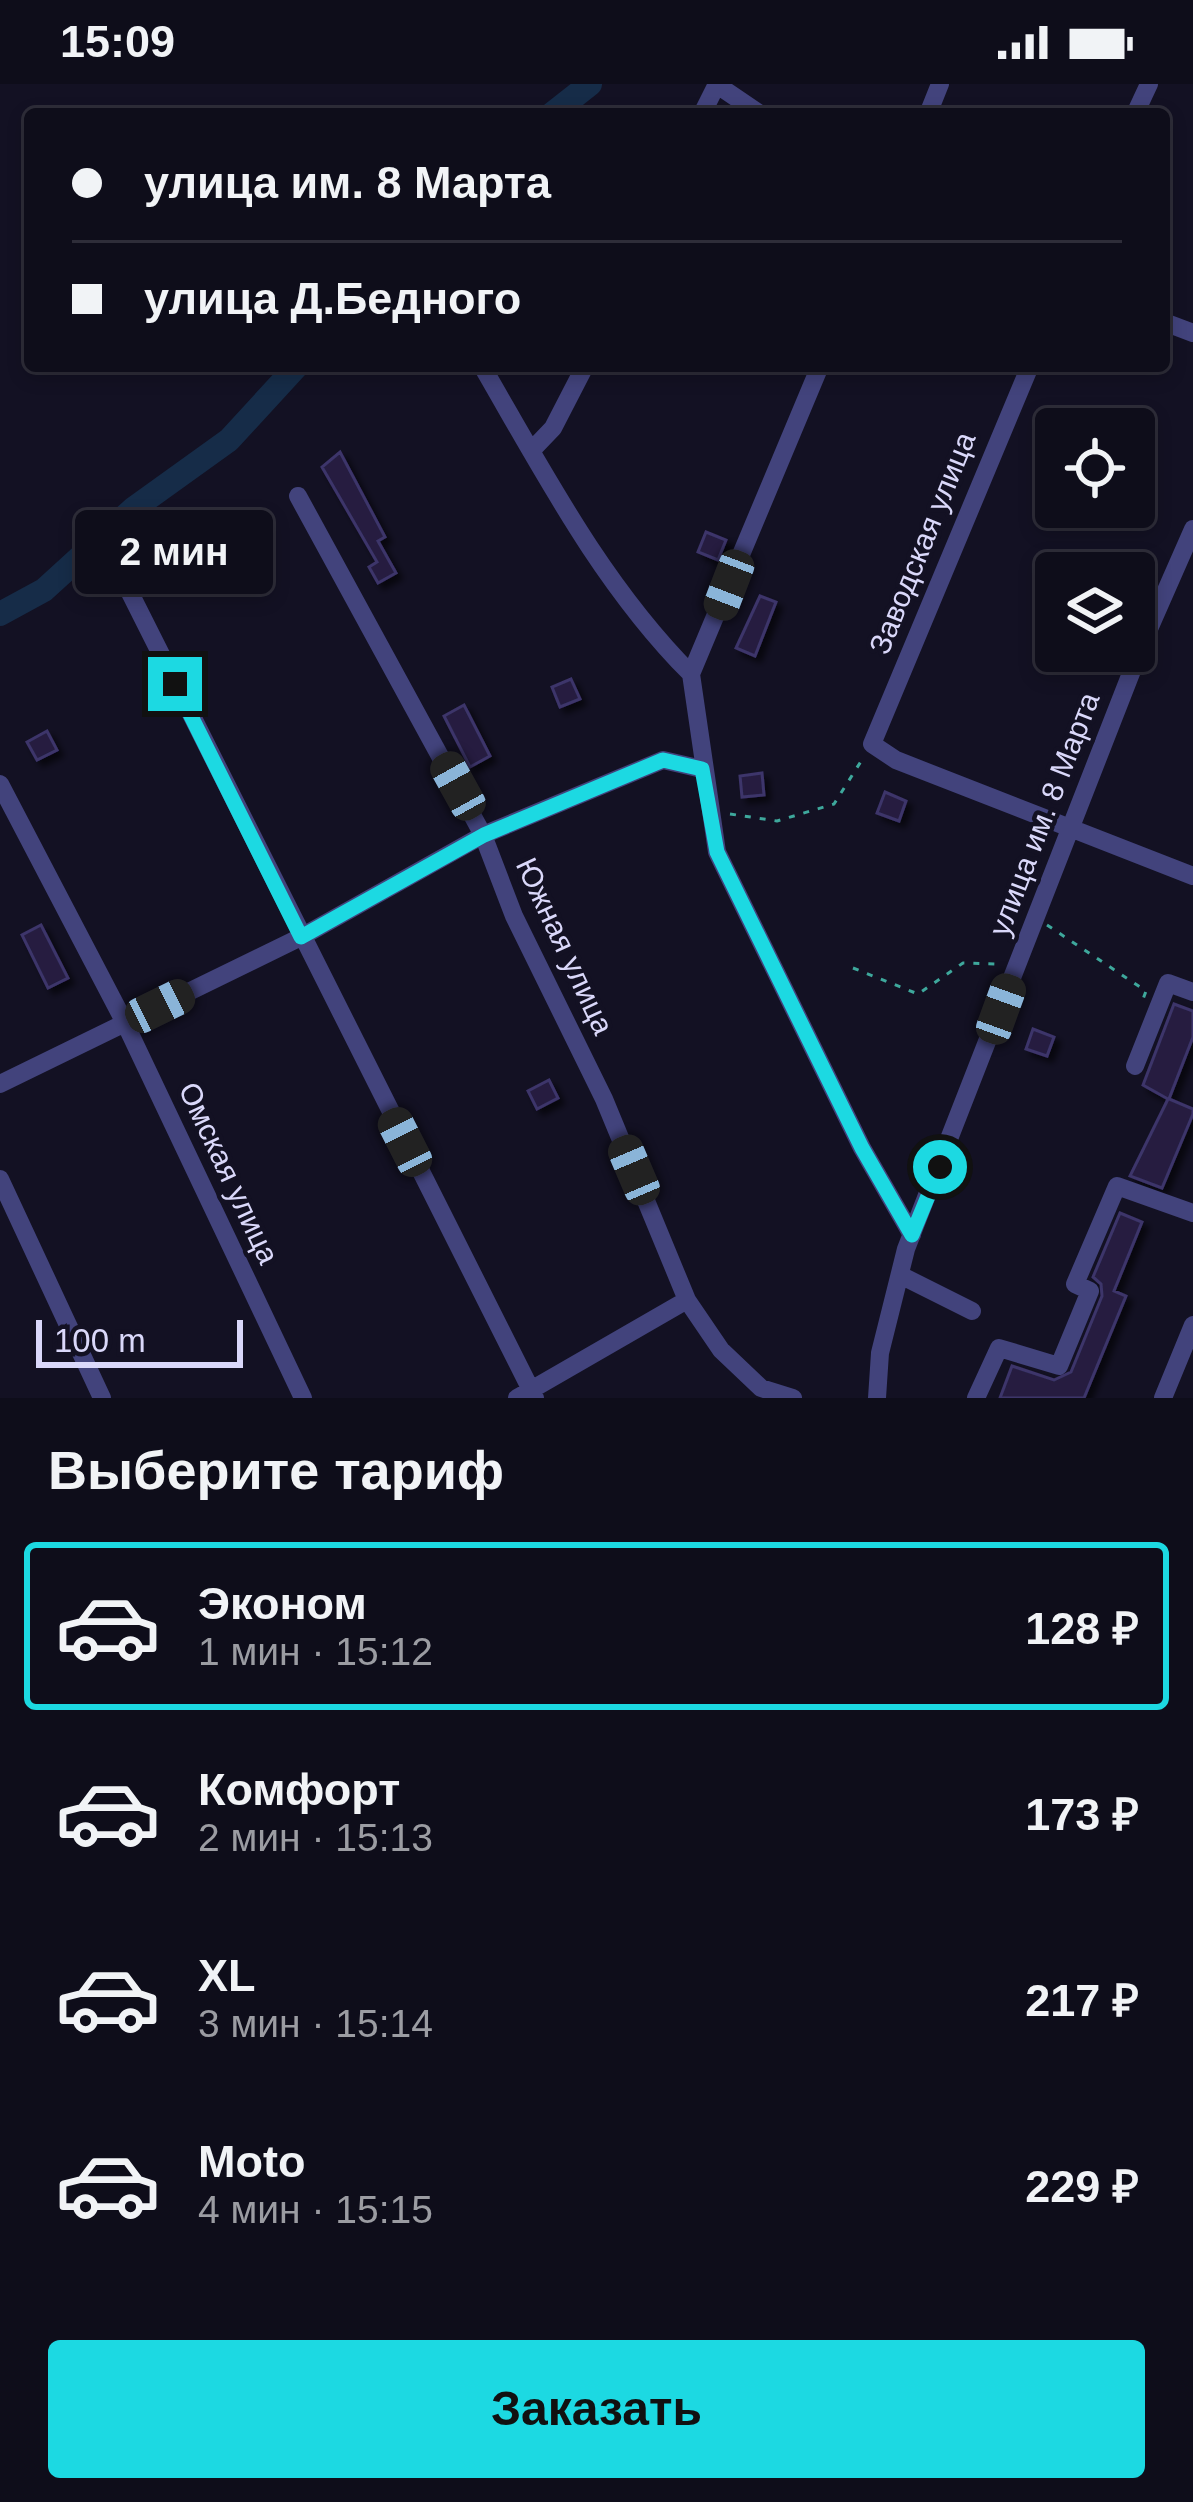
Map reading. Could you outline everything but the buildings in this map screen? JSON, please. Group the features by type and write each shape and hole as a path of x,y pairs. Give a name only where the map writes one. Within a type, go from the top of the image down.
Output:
{"street":[{"path":"717,84 751,108"},
{"path":"485,372 600,563 654,637 691,674"},
{"path":"531,451 553,428 582,372"},
{"path":"817,372 691,674 706,802 717,852 862,1148 912,1235"},
{"name":"Заводская улица","path":"872,744 1027,372"},
{"name":"Южная улица","path":"298,496 484,835 514,916 604,1099 687,1300 721,1350 761,1388 793,1398"},
{"name":"улица им. 8 Марта","path":"877,1398 880,1353 912,1235 1193,530"},
{"path":"112,557 528,1395 687,1300"},
{"path":"872,744 896,760 1193,876"},
{"path":"0,1084 301,937 484,835 663,760 702,769"},
{"name":"Омская улица","path":"0,784 124,1023 303,1398"},
{"path":"1135,1066 1168,983 1193,992"},
{"path":"0,1179 102,1398"},
{"path":"976,1398 999,1348 1059,1366 1090,1291 1075,1284 1117,1186 1191,1208"},
{"path":"900,1275 972,1311"},
{"path":"1163,1398 1193,1325"}],"path":[{"path":"706,802 714,812 777,820 834,803 872,744"},
{"path":"1035,918 1146,991 1140,1006"},
{"path":"853,968 918,994 962,963 1017,964"}],"waterway":[{"path":"560,108 590,84"},
{"path":"0,614 44,590 133,509 229,440 291,372"}],"route":[{"path":"175,684 301,937 484,835 663,760 702,769 717,852 862,1148 912,1235 940,1167"}]}
